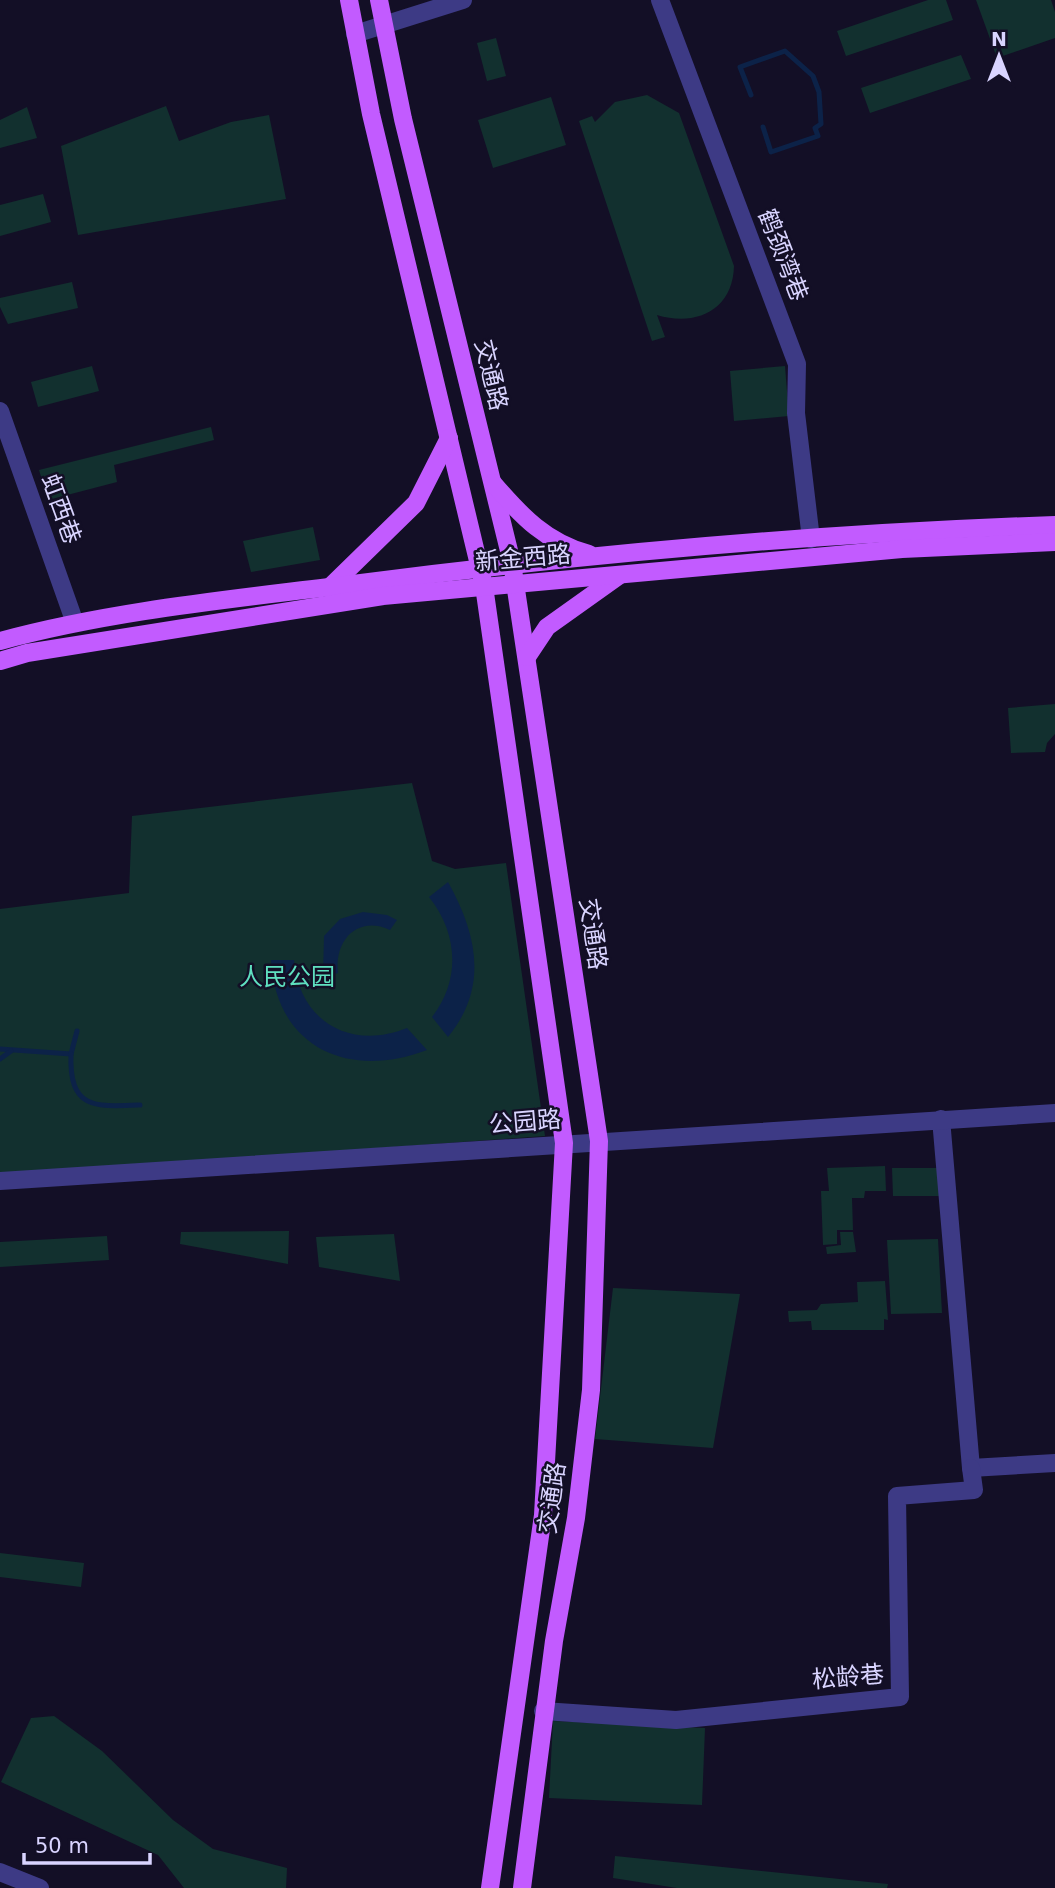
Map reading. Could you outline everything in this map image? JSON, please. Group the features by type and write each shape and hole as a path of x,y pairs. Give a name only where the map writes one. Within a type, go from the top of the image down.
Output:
{"main road":[{"name":"交通路","path":"349,0 371,114 484,586 565,1143 543,1515 490,1888"},
{"name":"交通路","path":"379,0 516,583 598,1141 591,1390 576,1518 543,1711 522,1888"},
{"path":"331,586 416,503 449,438"},
{"path":"490,480 537,530 571,550 603,558"},
{"name":"新金西路","path":"0,641 75,623 480,566 811,539 1055,525"},
{"name":"新金西路","path":"0,661 27,653 383,596 902,549 1055,542"},
{"path":"527,657 547,627 623,573"}],"street":[{"path":"355,34 463,0"},
{"name":"鹤颈湾巷","path":"660,0 797,364 796,413 811,539"},
{"name":"虹西巷","path":"0,411 75,623"},
{"name":"公园路","path":"0,1181 1055,1113"},
{"name":"松龄巷","path":"543,1711 676,1720 900,1697 897,1496 974,1490 942,1119"},
{"path":"971,1468 1055,1462"},
{"path":"0,1871 40,1888"}],"green space":[{"path":"928,0 946,0 953,20 846,56 837,31"},
{"path":"976,0 1051,0 1055,12 1055,38 997,58"},
{"path":"496,38 506,76 487,81 477,43"},
{"path":"961,55 971,79 870,113 861,88"},
{"path":"647,95 679,113 734,266 727,294 719,304 710,312 685,319 657,315 665,337 652,341 579,121 592,116 595,122 615,102"},
{"path":"551,97 566,145 493,168 478,120"},
{"path":"166,106 179,141 231,122 269,115 286,199 78,235 61,146"},
{"path":"27,107 37,138 0,148 0,120"},
{"path":"43,194 51,222 0,236 0,205"},
{"path":"72,282 78,308 8,324 0,307 0,298"},
{"path":"92,366 99,391 38,407 31,382"},
{"path":"785,366 789,416 734,421 730,371"},
{"path":"211,427 214,440 114,465 117,482 48,500 39,470"},
{"path":"313,527 320,560 251,572 243,541"},
{"path":"1055,704 1055,734 1047,743 1045,752 1011,753 1008,708"},
{"name":"人民公园","path":"412,783 432,861 455,869 506,863 545,1136 0,1176 0,909 129,893 132,816"},
{"path":"885,1166 886,1191 865,1191 864,1198 852,1198 853,1230 837,1230 837,1244 823,1245 821,1191 829,1191 827,1168"},
{"path":"892,1168 940,1168 941,1196 893,1196"},
{"path":"289,1231 288,1264 180,1244 181,1232"},
{"path":"840,1232 853,1232 856,1252 827,1254 826,1247 841,1245"},
{"path":"394,1234 400,1281 319,1267 316,1237"},
{"path":"107,1236 109,1260 0,1267 0,1242"},
{"path":"938,1239 942,1313 891,1314 887,1240"},
{"path":"885,1281 888,1320 884,1319 884,1330 812,1330 811,1321 789,1322 788,1311 817,1310 821,1304 858,1302 857,1282"},
{"path":"613,1288 740,1294 713,1448 595,1439"},
{"path":"0,1553 84,1563 81,1587 0,1577"},
{"path":"54,1716 102,1751 173,1820 213,1849 287,1868 286,1888 184,1888 158,1855 1,1782 31,1718"},
{"path":"553,1721 705,1728 702,1805 549,1798"},
{"path":"615,1856 888,1884 887,1888 677,1888 613,1878"}],"water":[{"path":"448,882 472,941 474,980 461,1018 448,1037 432,1017 448,988 452,957 450,941 439,911 429,897"},
{"path":"363,912 387,915 397,920 390,930 378,926 358,928 344,941 340,950 338,973 323,977 324,936 340,919"},
{"path":"271,960 294,960 298,981 306,1000 331,1026 366,1036 407,1028 427,1050 398,1058 370,1061 345,1058 322,1049 302,1035 287,1015 276,990"}],"waterway":[{"path":"751,95 740,67 785,51 813,76 819,92 821,124 815,128 818,136 771,152 763,127"},
{"path":"0,1049 71,1054 77,1031"},
{"path":"0,1059 11,1051"},
{"path":"71,1054 74,1085 88,1101 110,1106 140,1105"}]}
